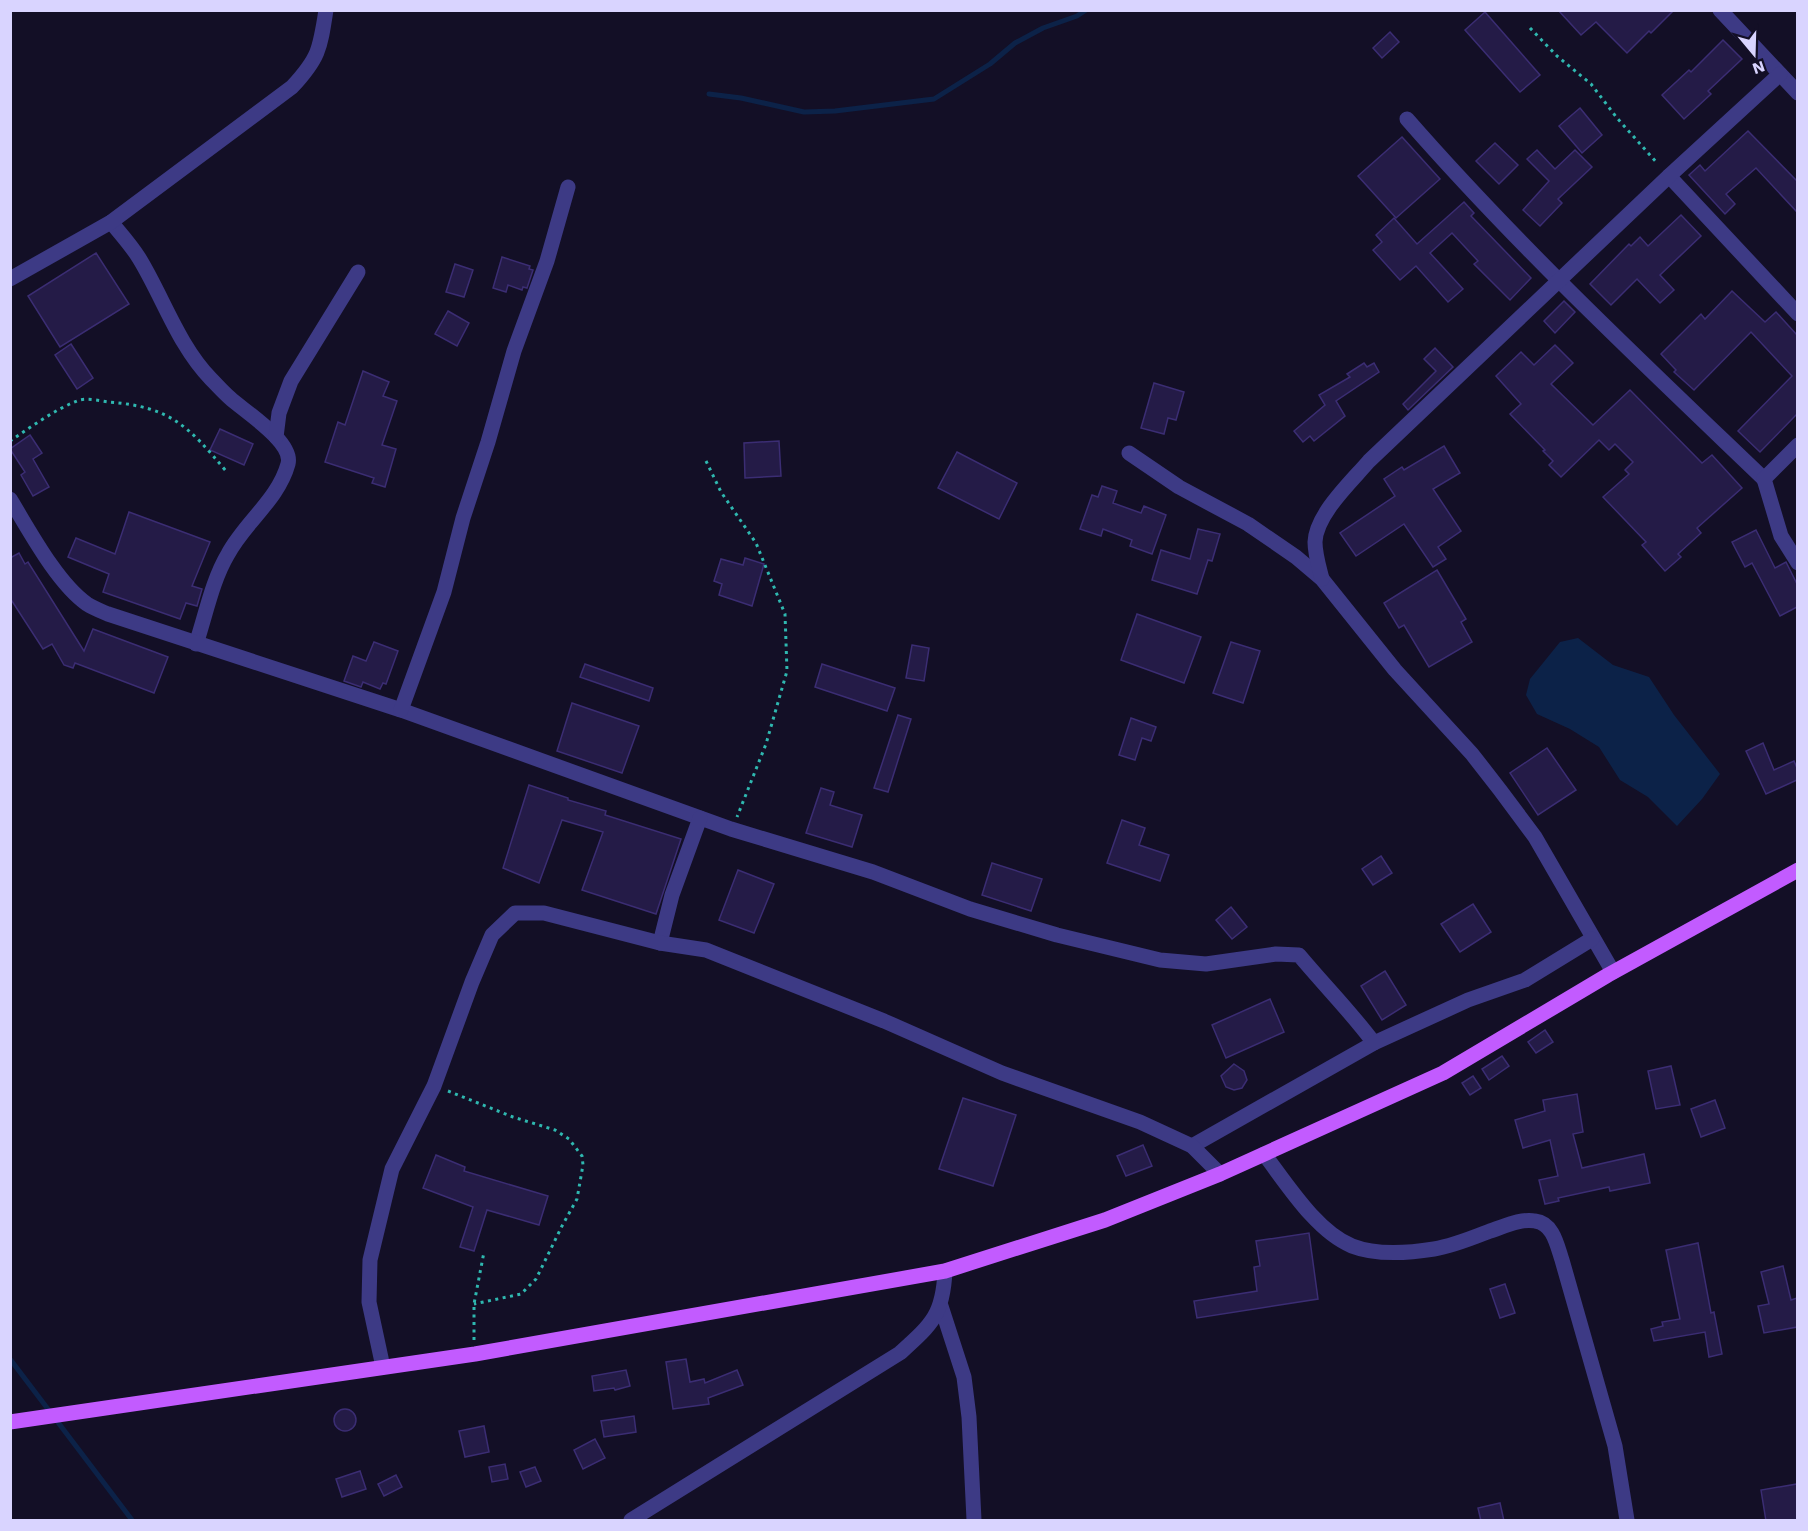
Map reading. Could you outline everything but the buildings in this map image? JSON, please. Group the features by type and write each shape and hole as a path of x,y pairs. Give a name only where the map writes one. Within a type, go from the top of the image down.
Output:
{"main road":[{"path":"10,1422 475,1354 945,1271 1105,1220 1220,1174 1443,1073 1613,972 1797,870"}],"street":[{"path":"10,279 111,222 292,87 310,68 317,56 326,10"},
{"path":"1720,10 1797,93"},
{"path":"1322,579 1315,543 1317,532 1328,510 1369,461 1669,176 1780,74"},
{"path":"1407,119 1457,176 1560,282 1764,479 1781,536 1797,563"},
{"path":"1669,176 1797,314"},
{"path":"401,710 444,592 463,518 514,351 548,261 568,188"},
{"path":"111,222 138,257 178,333 207,375 228,397 276,437 288,454 288,463 274,495 228,553 218,576 196,644"},
{"path":"276,437 279,413 291,381 358,272"},
{"path":"1764,479 1797,445"},
{"path":"1129,453 1179,487 1248,524 1296,557 1322,579 1395,670 1472,754 1535,837 1613,972"},
{"path":"10,499 63,580 88,604 108,614 401,710 731,829 873,872 970,909 1057,935 1160,960 1206,964 1276,954 1299,955 1325,987 1357,1020 1374,1043"},
{"path":"660,943 672,895 700,818"},
{"path":"383,1367 369,1302 370,1260 392,1169 434,1086 472,982 492,935 515,913 544,913 660,943 706,950 884,1021 1002,1073 1140,1122 1192,1146 1220,1174"},
{"path":"1192,1146 1374,1043 1468,1000 1526,980 1592,939"},
{"path":"1264,1154 1301,1205 1323,1226 1352,1245 1380,1251 1435,1249 1518,1222 1535,1221 1546,1225 1552,1233 1562,1260 1615,1446 1627,1521"},
{"path":"631,1521 900,1353 925,1331 941,1306 945,1271"},
{"path":"941,1306 964,1377 969,1417 974,1521"}],"path":[{"path":"1530,28 1557,56 1591,84 1617,118 1669,176"},
{"path":"10,441 80,399 132,404 166,414 195,435 226,471"},
{"path":"706,461 721,492 756,543 785,614 787,671 766,744 731,829"},
{"path":"434,1086 513,1117 555,1130 569,1139 582,1156 577,1199 536,1279 521,1294 474,1304"},
{"path":"475,1354 474,1304 484,1252"}],"water":[{"path":"1578,638 1613,665 1649,677 1674,715 1720,774 1702,799 1677,826 1648,797 1620,780 1599,747 1570,729 1537,714 1526,695 1530,679 1560,642"}],"waterway":[{"path":"709,94 741,98 804,112 835,111 934,99 990,64 1015,43 1043,28 1077,16 1086,10"},
{"path":"10,1359 132,1520"}]}
